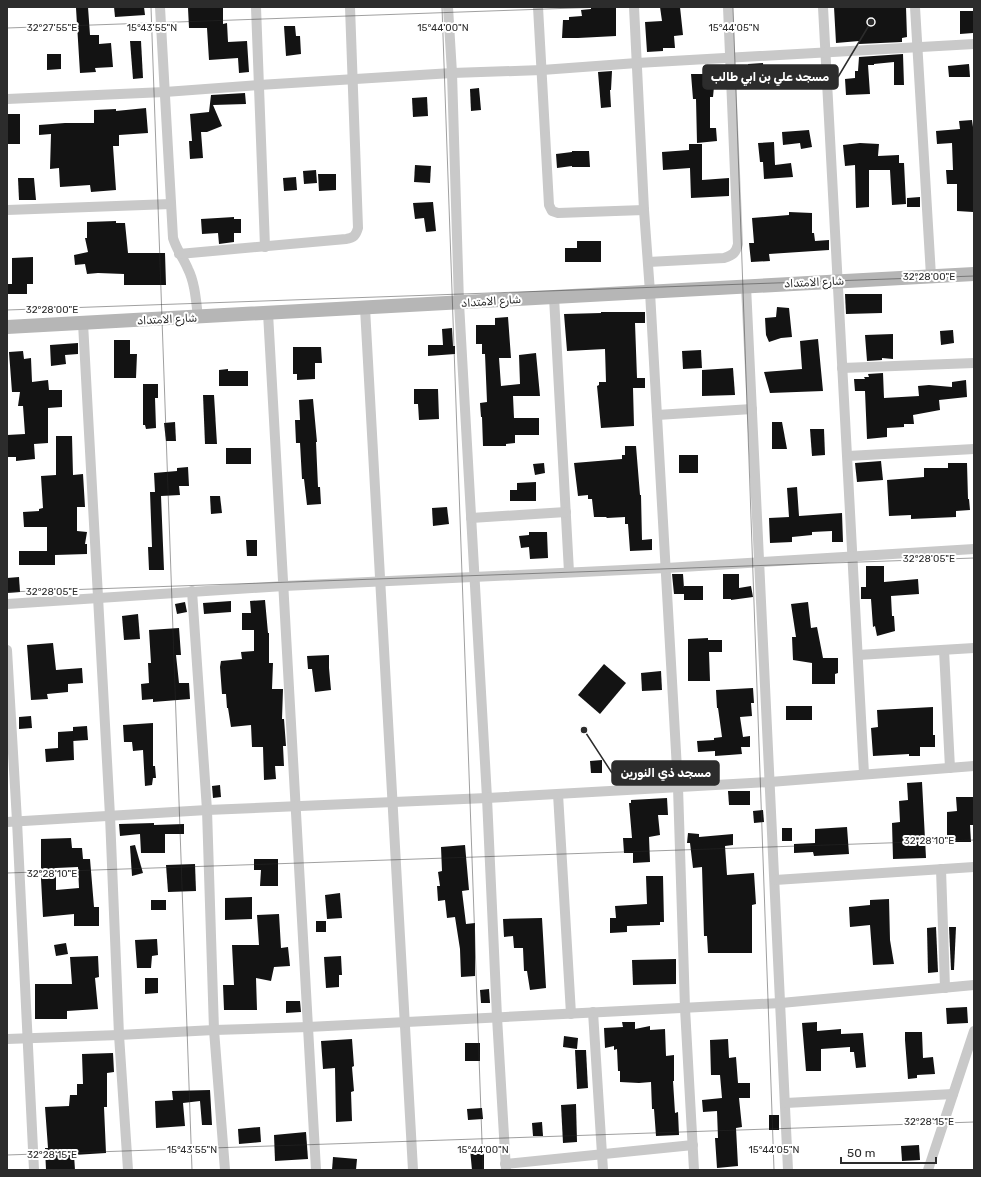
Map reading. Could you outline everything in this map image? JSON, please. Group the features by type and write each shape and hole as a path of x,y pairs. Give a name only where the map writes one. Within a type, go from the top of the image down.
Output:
{"street":[{"path":"160,7 173,238 179,254 188,268 193,281 198,317"},
{"path":"256,7 265,247"},
{"path":"179,254 346,239 352,238 356,234 358,228 350,7"},
{"path":"448,7 452,73 459,303 487,798 505,1167 693,1145"},
{"path":"538,7 549,205 552,211 558,213 644,210"},
{"path":"634,7 644,210 678,787 685,1008 694,1170"},
{"path":"648,262 724,258 732,256 736,252 738,244 728,7"},
{"path":"823,7 864,774"},
{"path":"915,7 931,276"},
{"path":"7,99 165,92 452,73 542,70 637,63 974,44"},
{"path":"7,210 171,204"},
{"name":"شارع الامتداد","path":"7,327 974,274"},
{"path":"746,286 788,1170"},
{"path":"554,297 569,572"},
{"path":"365,308 413,1170"},
{"path":"268,313 316,1170"},
{"path":"83,323 110,816 119,1035 128,1170"},
{"path":"842,368 974,363"},
{"path":"657,415 752,409"},
{"path":"848,456 974,449"},
{"path":"471,518 566,512"},
{"path":"7,604 284,586 760,563 974,549"},
{"path":"192,592 207,810 214,1030 225,1170"},
{"path":"858,655 974,648"},
{"path":"7,650 12,822 27,1038 34,1170"},
{"path":"944,650 950,768"},
{"path":"12,822 207,810 487,798 770,782 974,766"},
{"path":"558,794 571,1014"},
{"path":"775,880 974,866"},
{"path":"941,869 945,988"},
{"path":"7,1039 308,1027 781,1003 974,985"},
{"path":"593,1012 602,1170"},
{"path":"928,1170 974,1031"},
{"path":"786,1103 953,1094"}],"building":[{"path":"88,7 90,35 99,35 99,44 111,43 113,67 95,68 96,72 80,73 76,8"},
{"path":"114,7 144,7 145,15 115,17"},
{"path":"223,7 223,24 227,23 228,42 247,41 249,72 239,73 238,58 209,60 207,28 189,28 188,8"},
{"path":"591,7 616,7 616,36 562,38 563,20 569,20 569,17 582,16 581,10 591,9"},
{"path":"660,7 680,7 683,35 674,36 675,48 663,48 663,51 647,52 645,22 662,21"},
{"path":"834,7 906,7 907,37 902,38 902,42 859,44 859,41 836,43"},
{"path":"960,11 973,11 973,33 960,34"},
{"path":"284,26 295,26 296,36 300,36 301,54 286,56"},
{"path":"130,41 141,41 143,78 133,79"},
{"path":"47,54 61,54 61,69 47,70"},
{"path":"903,54 904,85 894,85 894,62 868,65 870,94 846,95 845,79 855,78 855,71 858,71 859,57"},
{"path":"763,63 764,77 749,78 748,64"},
{"path":"969,64 970,77 949,77 948,66"},
{"path":"716,65 713,97 710,97 710,128 716,128 717,141 697,143 696,99 693,99 691,74 703,74 703,66"},
{"path":"612,71 610,90 611,107 601,108 598,72"},
{"path":"479,88 481,110 471,111 470,89"},
{"path":"245,93 246,104 213,105 222,126 207,132 201,132 203,158 190,159 189,141 192,141 190,114 209,112 211,95"},
{"path":"427,97 428,116 413,117 412,98"},
{"path":"146,108 148,133 119,135 119,146 113,146 116,190 91,192 90,185 60,187 59,168 50,169 51,134 39,135 39,125 94,123 94,110 116,109 116,111"},
{"path":"7,114 20,114 20,144 7,144"},
{"path":"972,120 974,134 973,212 957,211 957,184 947,184 946,170 953,170 952,143 937,144 936,131 960,129 959,121"},
{"path":"809,130 812,147 801,149 800,143 783,145 782,132"},
{"path":"774,142 775,165 791,163 793,177 764,179 763,162 760,162 758,143"},
{"path":"860,143 879,144 878,156 899,155 899,163 904,163 906,204 892,205 890,170 869,170 869,207 856,208 855,165 845,166 843,145"},
{"path":"689,144 702,144 702,180 729,178 729,196 691,198 690,168 663,170 662,152 689,150"},
{"path":"572,151 589,151 590,167 572,166 557,168 556,154"},
{"path":"415,165 431,166 430,183 414,182"},
{"path":"316,170 317,183 304,184 303,171"},
{"path":"318,174 336,174 336,190 319,191"},
{"path":"296,177 297,190 284,191 283,178"},
{"path":"18,178 34,178 36,200 19,200"},
{"path":"920,197 920,207 907,207 907,198"},
{"path":"433,202 436,231 426,232 424,218 415,219 413,203"},
{"path":"789,212 812,213 812,233 814,233 815,241 829,240 829,250 769,254 770,261 751,262 749,243 754,243 752,218 789,215"},
{"path":"234,217 234,219 241,219 241,233 234,233 234,242 219,244 218,233 202,234 201,219"},
{"path":"116,221 116,223 125,223 128,253 165,253 166,285 124,285 124,274 87,274 85,264 75,265 74,255 88,252 85,238 87,238 87,222"},
{"path":"577,241 601,241 601,262 565,262 565,248 577,248"},
{"path":"33,257 33,284 27,284 27,294 7,294 7,284 12,284 12,258"},
{"path":"845,294 882,294 882,313 846,314"},
{"path":"777,307 789,308 792,337 781,338 769,342 766,335 765,318 776,317"},
{"path":"645,312 645,323 635,323 637,378 645,378 645,388 633,388 634,426 601,428 597,386 599,385 599,382 606,382 605,349 567,351 564,314"},
{"path":"508,317 511,358 499,358 501,386 520,384 519,355 536,353 540,396 513,396 514,418 539,418 539,435 515,435 515,443 506,444 506,446 483,446 480,403 487,402 485,354 482,354 482,344 476,344 476,325 495,325 495,318"},
{"path":"452,328 455,354 428,356 428,345 443,345 442,329"},
{"path":"953,330 954,343 941,345 940,331"},
{"path":"893,334 893,359 882,358 882,360 867,361 865,335"},
{"path":"818,339 823,391 770,393 764,372 802,369 800,341"},
{"path":"114,340 130,340 130,354 137,354 136,378 114,378"},
{"path":"78,343 78,354 65,355 66,364 51,366 50,345"},
{"path":"293,347 321,347 322,363 315,363 315,379 297,380 297,374 293,374"},
{"path":"701,350 702,368 683,369 682,351"},
{"path":"23,351 24,359 31,358 32,382 48,380 49,390 62,390 62,407 48,408 48,443 34,444 35,459 16,461 16,457 7,457 7,435 25,434 23,406 18,406 20,392 12,392 9,352"},
{"path":"733,368 735,395 702,396 702,370"},
{"path":"228,369 228,371 248,371 248,386 219,386 219,370"},
{"path":"883,373 884,398 919,396 918,386 929,385 952,387 952,382 966,380 967,397 939,400 940,410 913,415 914,424 904,424 904,427 887,428 887,437 867,439 865,391 855,391 854,379 865,379 864,377 869,377 868,374"},
{"path":"143,384 158,384 158,398 155,398 156,428 146,429 145,425 143,425"},
{"path":"414,389 438,389 439,419 419,420 418,404 414,404"},
{"path":"203,395 214,395 217,444 205,444"},
{"path":"313,399 317,442 318,487 320,487 321,504 307,505 304,479 302,479 300,443 296,443 295,420 300,420 299,400"},
{"path":"175,422 176,441 166,441 164,423"},
{"path":"772,422 782,422 787,449 772,449"},
{"path":"810,429 824,429 825,455 812,456"},
{"path":"56,436 72,436 73,475 83,474 85,507 77,507 77,531 87,532 85,544 87,544 87,554 55,555 55,565 19,565 19,551 47,551 47,527 24,527 23,512 39,511 39,509 43,508 41,476 56,475"},
{"path":"625,446 636,446 641,495 642,540 652,539 652,550 630,551 628,524 625,524 625,517 594,517 592,499 588,499 588,495 578,496 574,463 622,459 622,455 625,455"},
{"path":"226,448 251,448 251,464 226,464"},
{"path":"679,455 698,455 698,473 679,473"},
{"path":"881,461 883,480 857,482 855,463"},
{"path":"544,463 545,473 535,475 533,464"},
{"path":"948,463 967,463 968,499 970,510 956,511 956,517 911,519 911,515 889,516 887,480 924,477 924,468 948,468"},
{"path":"188,467 189,486 179,486 180,495 161,496 164,570 149,570 148,547 152,547 150,492 155,492 154,473 177,471 177,468"},
{"path":"536,482 536,501 510,501 510,490 517,490 517,483"},
{"path":"797,487 799,516 842,513 843,542 832,542 832,531 812,532 812,535 792,537 792,542 770,543 769,518 789,517 787,488"},
{"path":"210,496 220,496 222,513 211,514"},
{"path":"447,507 449,524 433,526 432,508"},
{"path":"529,532 547,532 548,558 530,559 529,547 521,548 519,536 529,535"},
{"path":"246,540 257,540 257,556 247,556"},
{"path":"866,566 884,566 884,582 918,579 919,594 891,596 892,616 894,616 895,631 877,636 875,626 873,627 871,599 861,599 861,587 866,587"},
{"path":"672,574 683,574 684,588 684,586 703,586 703,600 684,600 684,594 674,594"},
{"path":"723,574 739,574 739,588 751,586 753,597 731,600 723,599"},
{"path":"19,577 20,592 7,593 7,578"},
{"path":"265,600 269,633 269,663 273,663 272,689 283,689 282,719 284,719 286,746 283,746 284,766 275,766 276,779 264,780 263,747 252,747 251,725 231,727 226,694 222,694 220,667 221,661 242,659 241,652 254,651 254,630 242,630 242,613 251,613 250,601"},
{"path":"231,601 231,612 204,614 203,603"},
{"path":"185,602 187,612 177,614 175,604"},
{"path":"808,602 811,628 817,627 823,658 838,658 838,673 835,674 835,684 812,684 812,663 793,660 792,637 796,637 791,604"},
{"path":"138,614 140,639 124,640 122,616"},
{"path":"179,628 181,655 176,655 179,683 189,683 190,699 153,702 153,699 142,700 141,684 149,683 148,663 151,663 149,630"},
{"path":"708,638 708,640 722,640 722,652 709,652 710,681 688,681 688,639"},
{"path":"53,643 56,670 82,668 83,683 68,684 68,692 47,694 48,699 31,700 27,645"},
{"path":"329,655 331,690 315,692 312,669 308,669 307,656"},
{"path":"604,664 626,683 600,714 578,695"},
{"path":"661,671 662,690 642,691 641,673"},
{"path":"753,688 754,703 751,703 752,716 740,717 743,737 750,736 750,747 741,747 742,754 715,756 715,751 698,752 697,741 714,740 714,738 722,737 717,708 716,690"},
{"path":"786,706 812,706 812,720 786,720"},
{"path":"933,707 933,735 935,735 935,747 920,747 920,756 909,756 909,754 873,756 871,728 878,727 877,710"},
{"path":"31,716 32,728 19,729 19,717"},
{"path":"153,723 153,766 155,766 156,778 153,778 152,785 145,786 143,750 133,751 132,742 124,742 123,725"},
{"path":"87,726 88,740 73,741 73,727"},
{"path":"73,731 74,760 46,762 45,749 58,748 58,732"},
{"path":"602,760 602,773 591,773 590,761"},
{"path":"922,782 926,858 893,859 892,823 900,822 899,801 908,800 907,783"},
{"path":"220,785 221,797 213,798 212,786"},
{"path":"728,791 750,791 750,805 729,805"},
{"path":"956,797 974,797 974,825 970,825 971,842 947,842 947,812 957,811"},
{"path":"667,798 668,815 658,815 660,835 649,837 650,862 633,863 633,853 624,853 623,838 632,838 629,803 631,803 631,800"},
{"path":"763,810 764,822 754,823 753,811"},
{"path":"154,823 154,825 184,824 184,834 165,834 165,853 141,853 140,834 120,836 119,824"},
{"path":"847,827 849,854 814,856 813,852 794,853 794,844 815,843 815,829"},
{"path":"782,828 792,828 792,841 782,841"},
{"path":"688,833 699,834 699,837 733,834 733,845 725,846 727,875 754,873 756,904 752,905 752,953 708,953 707,936 704,936 702,867 693,868 690,843 687,843"},
{"path":"71,838 72,848 82,848 83,859 90,859 94,907 99,907 99,926 74,926 74,914 43,917 41,839","holes":["78,867 79,888 56,890 56,868"]},
{"path":"135,845 143,873 132,876 130,846"},
{"path":"465,845 469,890 462,891 466,924 475,923 475,976 461,977 460,949 455,917 447,918 445,900 438,901 437,886 440,886 438,872 442,871 441,847"},
{"path":"254,859 278,859 278,886 260,886 261,870 254,870"},
{"path":"195,864 196,891 168,892 166,865"},
{"path":"646,876 663,876 664,922 660,922 660,925 627,926 627,932 610,933 610,918 616,918 615,906 647,904"},
{"path":"340,893 342,918 327,919 325,895"},
{"path":"252,897 252,919 225,920 225,898"},
{"path":"889,899 890,940 894,964 873,965 870,925 850,927 849,907 870,905 870,900"},
{"path":"151,900 166,900 166,910 151,910"},
{"path":"279,914 281,948 288,947 290,966 274,967 271,981 256,978 257,1010 224,1010 223,985 234,985 232,945 259,945 257,915"},
{"path":"542,918 546,988 530,990 527,971 524,971 523,948 514,948 513,936 504,937 503,919"},
{"path":"316,921 326,921 326,932 316,932"},
{"path":"936,927 938,972 928,973 927,928"},
{"path":"949,927 956,927 954,970 951,970"},
{"path":"157,939 158,955 152,956 151,968 137,968 135,940"},
{"path":"66,943 68,954 56,956 54,945"},
{"path":"98,956 99,977 95,978 98,1009 67,1011 67,1019 35,1019 35,984 72,984 70,957"},
{"path":"341,956 342,975 339,975 339,987 326,988 324,957"},
{"path":"676,959 676,984 633,985 632,960"},
{"path":"145,978 158,978 158,993 145,994"},
{"path":"489,989 490,1003 481,1003 480,990"},
{"path":"286,1001 300,1001 301,1012 286,1013"},
{"path":"967,1007 968,1023 947,1024 946,1008"},
{"path":"622,1022 635,1022 635,1029 650,1026 650,1030 665,1029 666,1056 674,1055 673,1081 675,1113 678,1112 679,1135 656,1136 654,1109 652,1109 651,1082 620,1082 617,1049 614,1050 614,1046 605,1048 604,1028 623,1027"},
{"path":"817,1022 817,1031 841,1029 841,1034 863,1033 866,1067 856,1068 854,1052 850,1052 850,1047 821,1049 821,1071 806,1071 802,1023"},
{"path":"905,1032 922,1032 923,1058 933,1057 935,1074 917,1075 917,1078 908,1079"},
{"path":"564,1036 578,1038 577,1049 563,1047"},
{"path":"352,1039 354,1091 351,1092 352,1121 336,1122 335,1068 323,1069 321,1041"},
{"path":"728,1039 729,1058 736,1057 738,1083 750,1083 750,1098 739,1098 742,1127 736,1128 738,1166 717,1168 715,1138 718,1138 717,1111 703,1112 702,1100 722,1098 720,1075 711,1075 710,1040"},
{"path":"465,1043 480,1043 480,1061 465,1061"},
{"path":"575,1050 586,1050 588,1088 577,1089"},
{"path":"113,1053 114,1072 107,1073 107,1107 104,1107 106,1153 74,1155 75,1170 46,1170 45,1148 48,1148 45,1107 69,1106 70,1095 77,1095 77,1084 83,1084 82,1054"},
{"path":"210,1090 212,1125 202,1125 200,1101 183,1103 185,1126 156,1128 155,1101 173,1100 172,1091"},
{"path":"576,1104 577,1142 563,1143 561,1105"},
{"path":"482,1108 483,1119 468,1120 467,1109"},
{"path":"769,1115 779,1115 779,1130 769,1130"},
{"path":"542,1122 543,1136 533,1136 532,1123"},
{"path":"260,1127 261,1142 239,1144 238,1129"},
{"path":"306,1132 308,1159 275,1161 274,1135"},
{"path":"919,1145 920,1160 902,1161 901,1146"},
{"path":"484,1148 484,1170 472,1170 470,1149"},
{"path":"333,1157 357,1159 356,1170 332,1170"}],"place":[{"name":"مسجد علي بن ابي طالب","path":"871,22"},
{"name":"مسجد ذي النورين","path":"584,730"}]}
